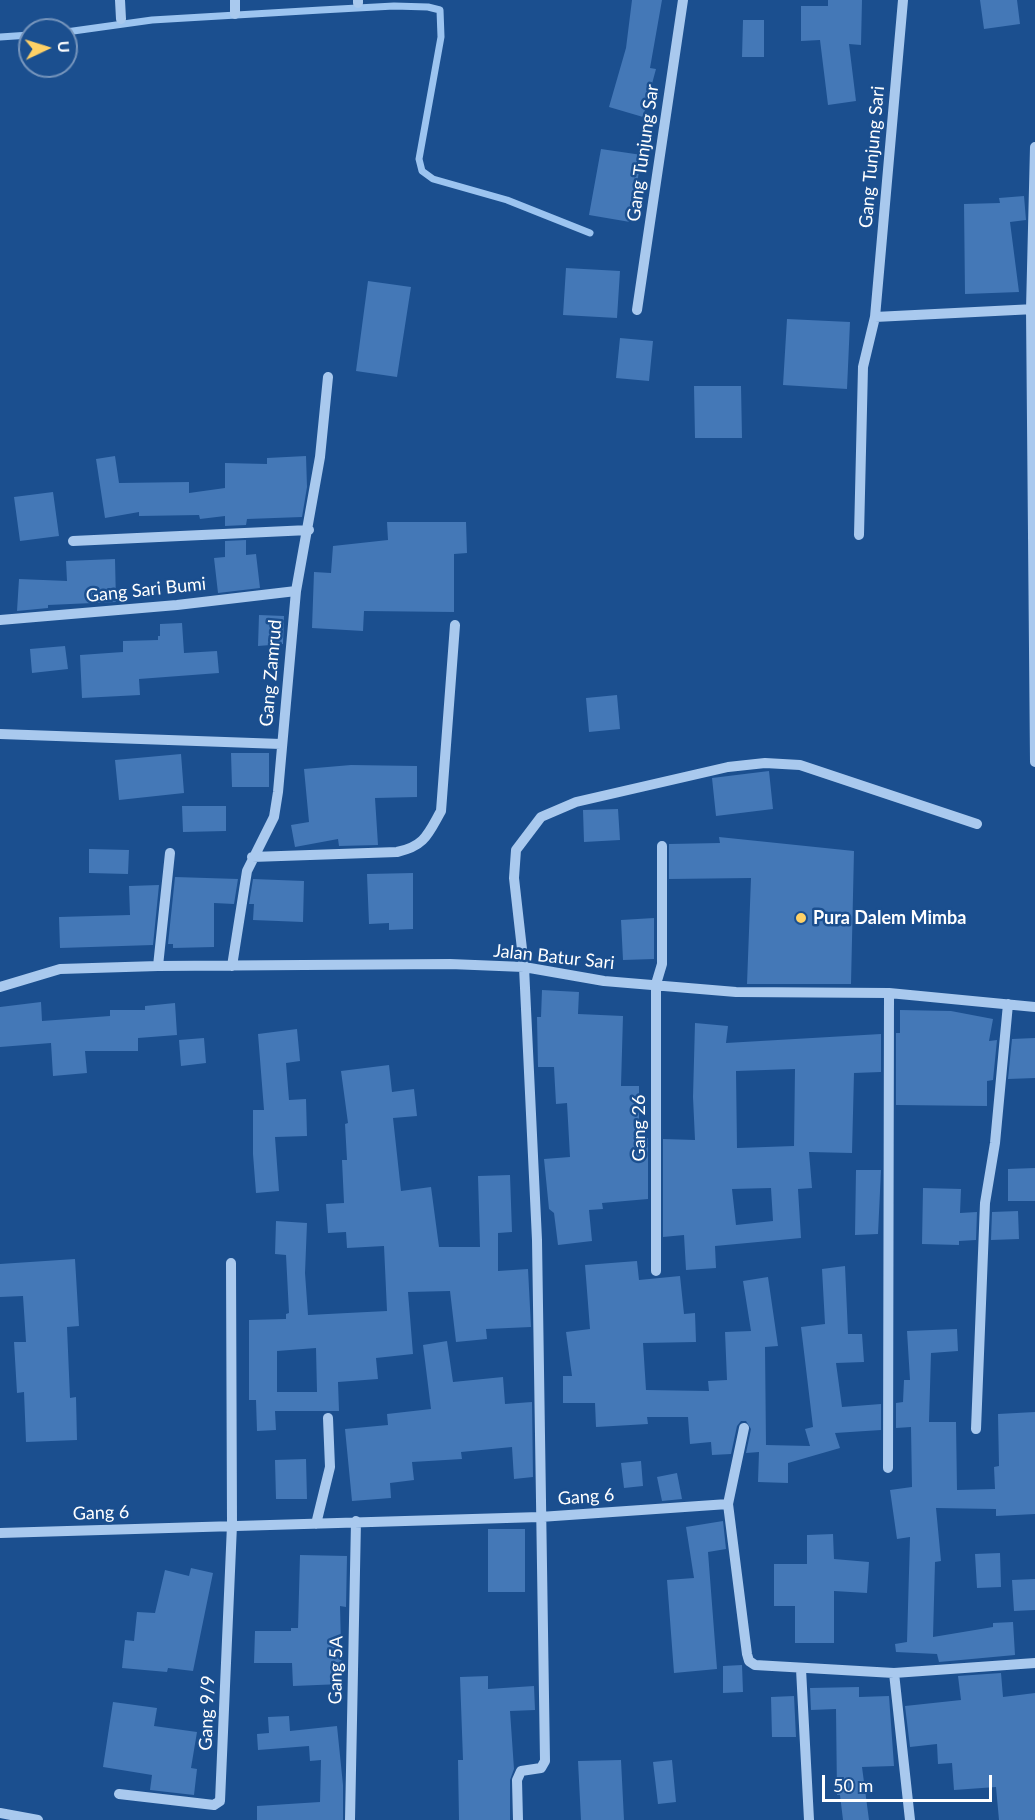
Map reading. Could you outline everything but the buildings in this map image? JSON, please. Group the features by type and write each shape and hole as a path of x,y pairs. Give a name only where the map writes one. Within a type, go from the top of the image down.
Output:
{"street":[{"path":"120,0 120,19"},
{"path":"235,0 235,14"},
{"name":"Gang Tunjung Sar","path":"637,310 683,0"},
{"name":"Gang Tunjung Sari","path":"859,535 862,367 874,317 903,0"},
{"path":"1035,147 1033,309 1035,762"},
{"path":"874,317 1033,309"},
{"name":"Gang Zamrud","path":"232,966 247,871 274,817 296,591 309,530 320,457 328,377"},
{"path":"73,541 309,530"},
{"name":"Gang Sari Bumi","path":"0,620 177,605 296,591"},
{"path":"252,857 398,852 414,848 427,837 441,811 455,625"},
{"path":"0,734 281,744"},
{"path":"518,1820 517,1780 521,1771 541,1768 545,1761 537,1240 524,967 514,878 516,850 541,817 576,802 728,767 765,763 800,765 977,824"},
{"name":"Gang 26","path":"656,1271 656,984 662,964 662,846"},
{"path":"158,966 170,853"},
{"name":"Jalan Batur Sari","path":"0,987 60,969 450,964 524,967 604,981 736,992 889,993 1035,1007"},
{"path":"888,1468 889,993"},
{"path":"976,1429 985,1203 995,1143 1008,1004"},
{"path":"231,1263 232,1525"},
{"path":"316,1524 330,1467 328,1418"},
{"path":"744,1428 728,1504 749,1660 755,1665 894,1673 1035,1663"},
{"name":"Gang 6","path":"0,1533 540,1517 728,1504"},
{"name":"Gang 5A","path":"350,1820 356,1521"},
{"name":"Gang 9/9","path":"119,1794 214,1805 220,1801 232,1525"},
{"path":"801,1669 809,1820"},
{"path":"894,1673 910,1820"},
{"path":"0,1813 38,1820"}],"waterway":[{"path":"78,30 152,20 321,10 394,6 428,7 440,10 441,37 419,159 422,171 433,179 507,200 590,233"},
{"path":"0,37 18,36"}],"place":[{"name":"Pura Dalem Mimba","path":"801,918"}]}
